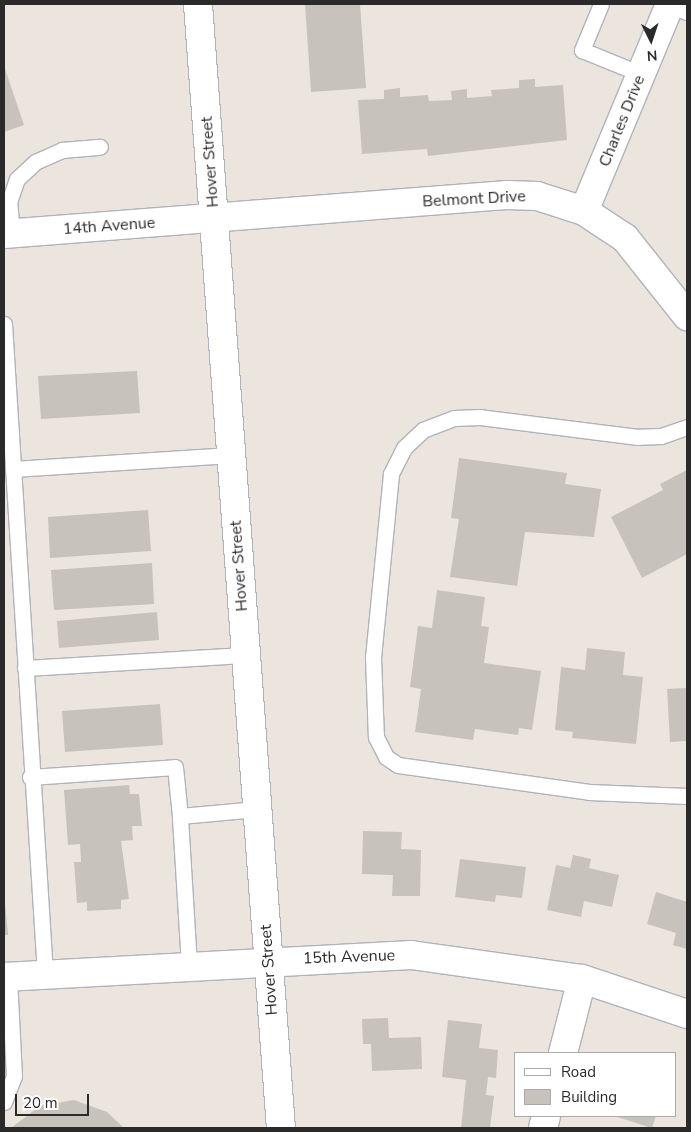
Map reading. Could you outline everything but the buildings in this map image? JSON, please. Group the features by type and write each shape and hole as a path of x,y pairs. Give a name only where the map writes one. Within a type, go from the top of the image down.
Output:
{"street":[{"name":"Hover Street","path":"198,4 281,1128"},
{"name":"Charles Drive","path":"584,211 641,74 673,6"},
{"name":"Belmont Drive","path":"214,219 507,195 537,196 584,211 625,238 687,316"},
{"name":"14th Avenue","path":"8,234 214,219"},
{"name":"15th Avenue","path":"6,976 189,965 411,955 582,979 687,1014"},
{"path":"562,1052 582,979"}],"lane":[{"path":"601,4 582,50 641,74"},
{"path":"8,234 9,202 18,179 35,162 62,150 100,147"},
{"path":"4,324 30,777 45,974"},
{"path":"687,427 661,436 638,437 480,417 454,418 423,430 404,448 391,474 372,657 376,737 386,757 398,765 590,792 687,796"},
{"path":"12,470 231,455"},
{"path":"25,668 245,655"},
{"path":"30,777 175,767 180,816 189,965"},
{"path":"180,816 257,809"},
{"path":"4,1102 14,1076 6,976"}]}
